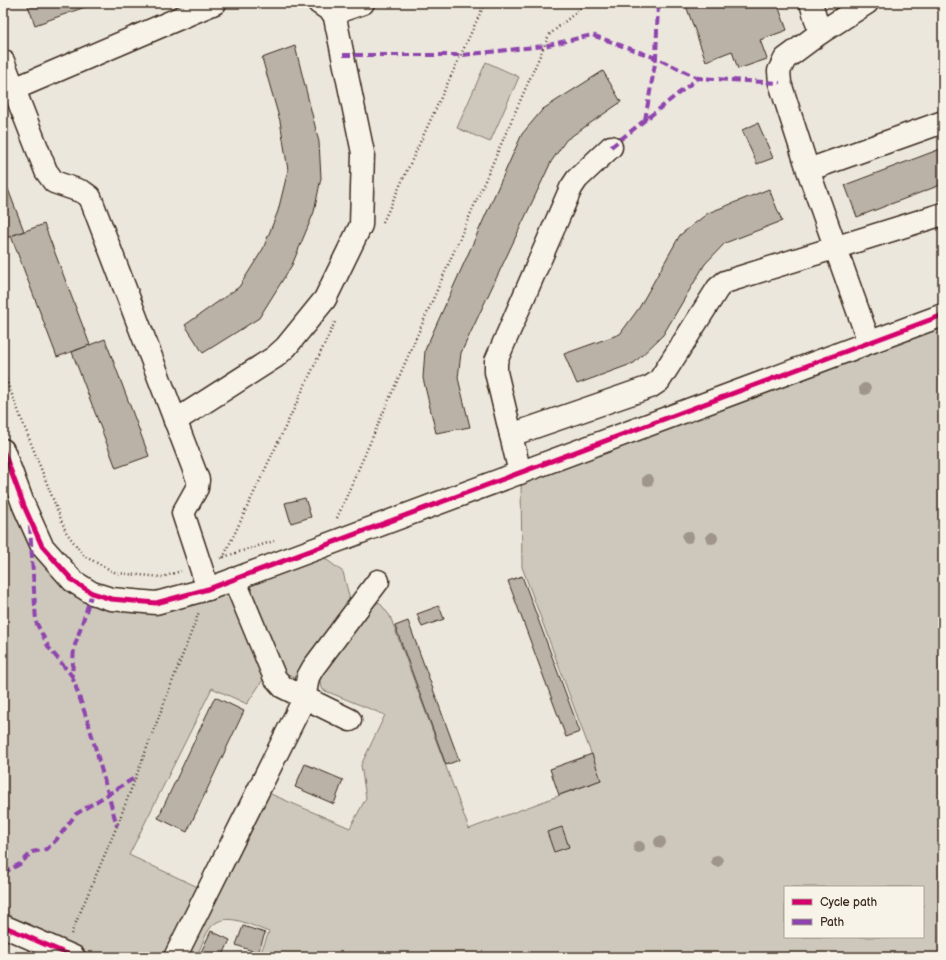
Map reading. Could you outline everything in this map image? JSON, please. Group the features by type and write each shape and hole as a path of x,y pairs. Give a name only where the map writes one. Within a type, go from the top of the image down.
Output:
{"street":[{"path":"14,89 216,3"},
{"path":"175,421 275,357 286,348 325,299 361,225 363,152 326,8 363,3"},
{"path":"812,3 820,33"},
{"path":"867,3 820,33 785,59 779,71 780,83 808,170 869,342"},
{"path":"3,61 46,171 54,182 90,196 198,484 183,514 208,589"},
{"path":"808,170 943,122"},
{"path":"520,472 496,372 496,361 571,188 576,179 611,147"},
{"path":"512,435 650,387 659,381 718,288 725,282 943,214"},
{"path":"3,450 24,506 42,546 73,581 92,593 111,599 156,603 208,589 943,315"},
{"path":"234,579 275,678 283,687 304,699 350,720"},
{"path":"175,957 304,699 308,677 312,668 378,581"},
{"path":"3,926 69,954"}],"path":[{"path":"327,544 549,35 587,3"},
{"path":"3,372 66,532 84,556 116,573 163,577 276,540"},
{"path":"69,954 208,589"}],"shaded area":[{"path":"486,62 519,77 490,142 457,128"},
{"path":"943,327 943,957 259,957 269,932 247,923 224,920 217,922 211,927 205,936 198,953 203,956 202,957 183,957 266,792 350,828 366,798 361,765 385,715 323,690 318,676 370,608 379,602 390,616 469,829 601,780 522,567 521,484"},
{"path":"3,478 67,589 87,603 111,609 226,593 234,600 266,675 247,704 212,688 129,855 200,888 165,957 95,957 3,914"},
{"path":"323,557 343,572 349,596 350,610 297,678 276,669 246,586"}],"building":[{"path":"27,3 96,3 35,25"},
{"path":"612,3 634,3 614,8"},
{"path":"685,3 777,3 787,30 760,40 767,59 738,69 732,51 706,61"},
{"path":"295,46 319,142 321,178 314,212 292,265 259,318 203,353 185,325 239,287 263,249 278,211 288,170 280,121 262,58"},
{"path":"603,71 621,102 566,140 551,162 461,353 458,378 470,427 436,433 423,378 425,350 522,134 543,109"},
{"path":"758,123 773,158 757,164 742,130"},
{"path":"943,148 943,184 857,217 845,185"},
{"path":"3,176 24,231 3,239"},
{"path":"769,189 782,221 725,243 705,264 663,335 634,363 577,384 564,354 620,334 639,308 680,235 708,213"},
{"path":"44,224 90,345 57,357 11,236"},
{"path":"105,339 149,456 116,468 72,352"},
{"path":"3,492 8,494 3,506"},
{"path":"305,498 311,517 291,523 285,503"},
{"path":"522,576 580,732 566,737 508,581"},
{"path":"439,606 444,619 422,627 417,614"},
{"path":"408,621 459,760 446,765 395,626"},
{"path":"215,697 244,711 187,832 158,818"},
{"path":"592,754 601,780 559,795 550,769"},
{"path":"305,764 343,780 334,804 295,787"},
{"path":"562,827 569,847 554,852 547,832"},
{"path":"243,926 265,933 258,953 236,945"},
{"path":"211,931 230,940 222,957 204,957 206,954 201,952"}],"marked path":[{"path":"645,120 656,58 658,3"},
{"path":"343,55 462,55 544,46 592,35 656,58 698,78"},
{"path":"611,147 698,78 780,83"},
{"path":"30,526 36,622 49,648 72,676"},
{"path":"92,593 74,648 72,676 89,725 117,826"},
{"path":"3,873 20,864 32,852 47,849 57,839 76,814 136,777"}],"cycle path":[{"path":"3,450 24,506 42,546 73,581 92,593 111,599 156,603 208,589 943,315"},
{"path":"3,926 74,957"}]}
